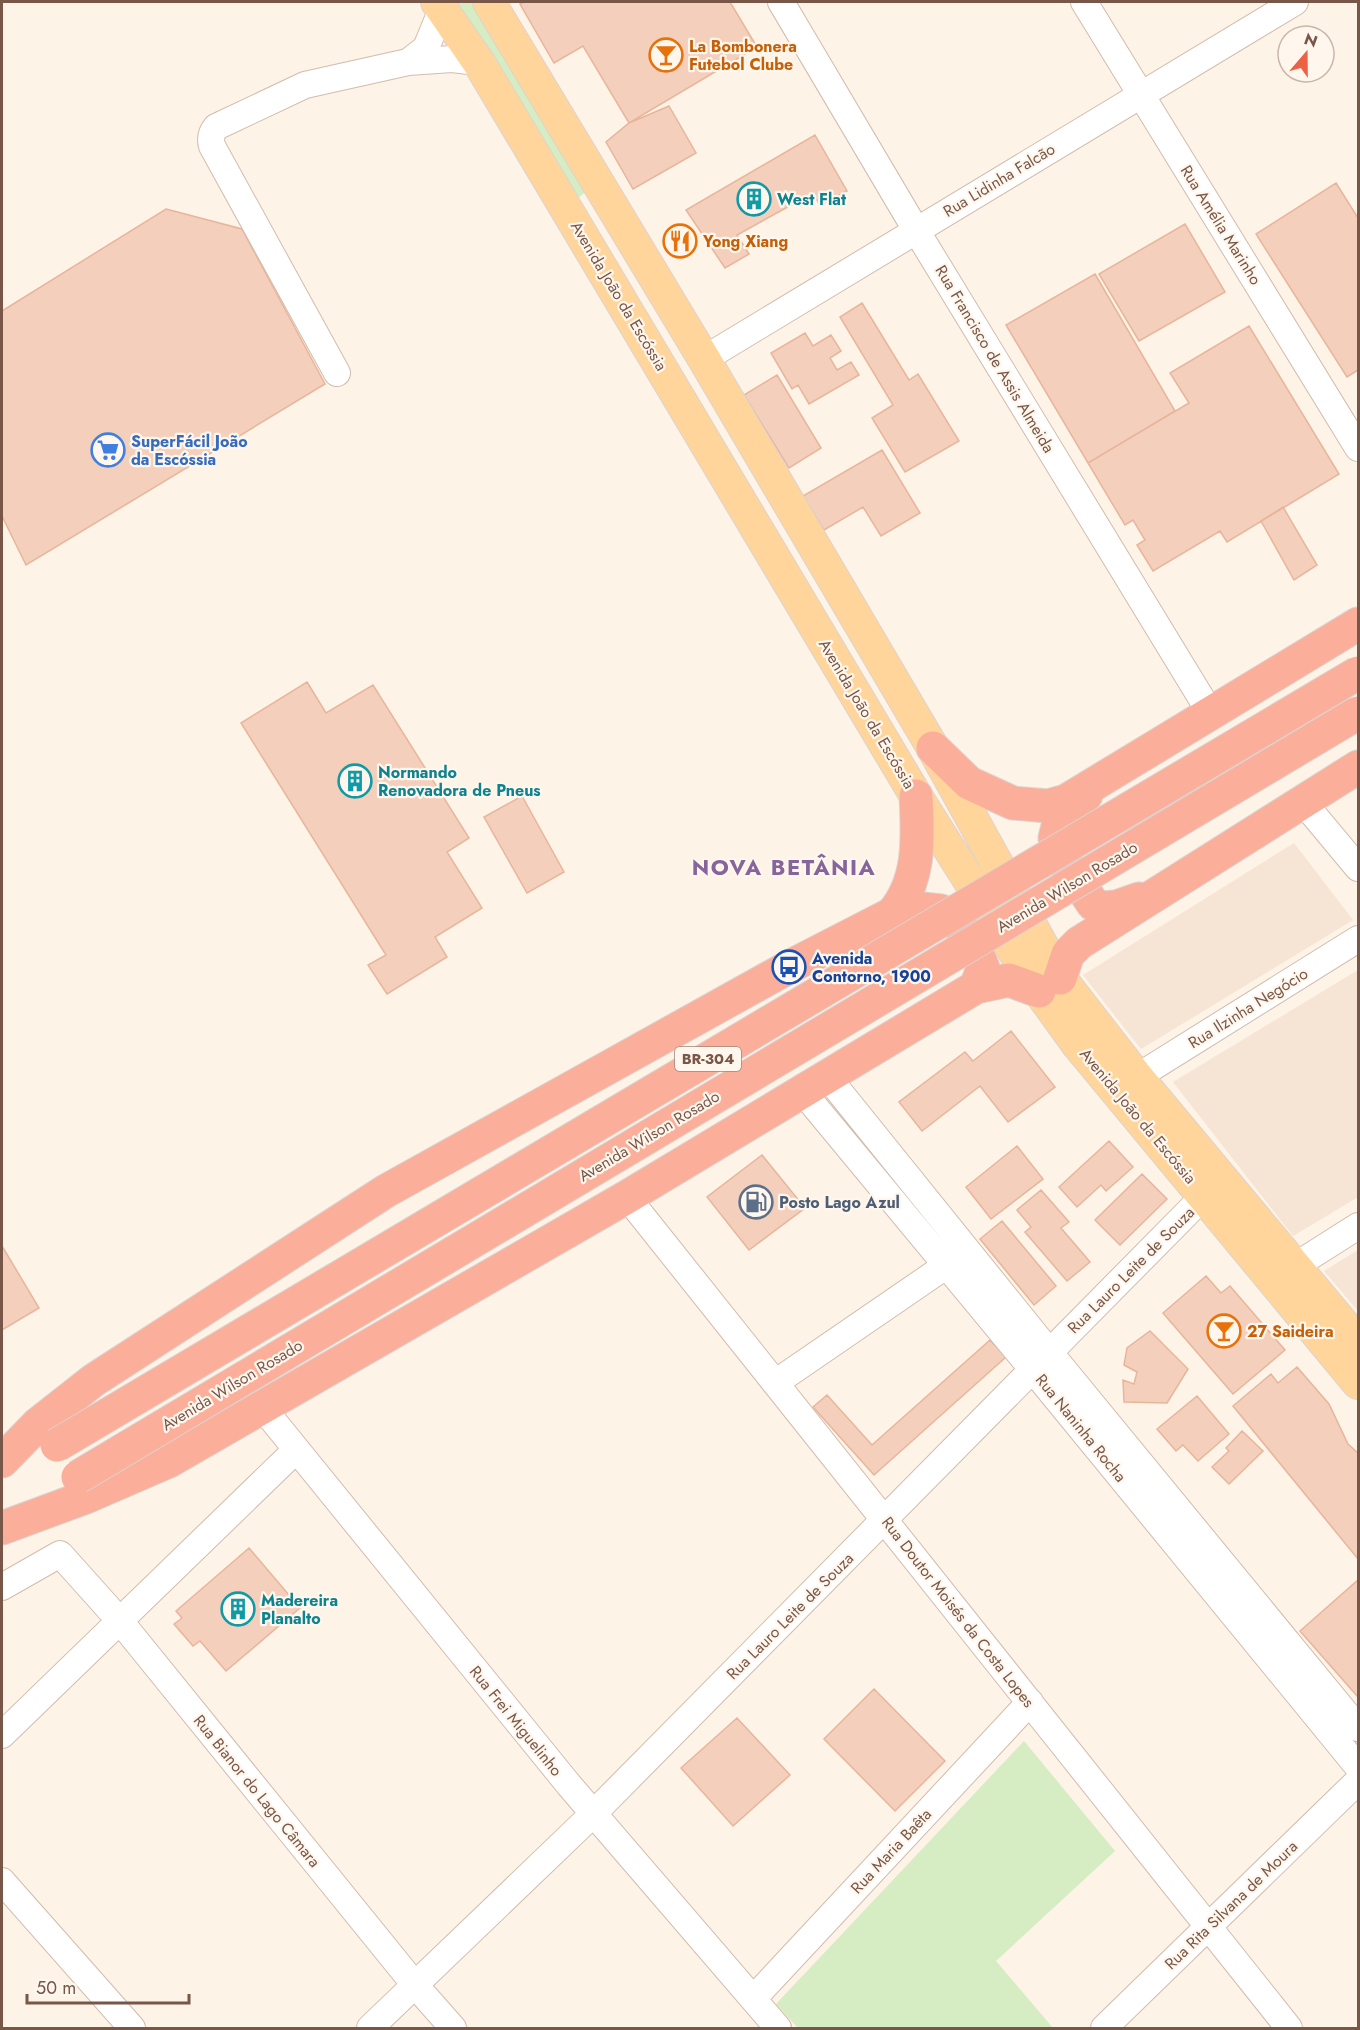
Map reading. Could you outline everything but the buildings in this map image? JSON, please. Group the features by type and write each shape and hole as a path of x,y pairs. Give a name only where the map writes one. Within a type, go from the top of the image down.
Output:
{"highway":[{"path":"933,748 969,783 1012,803 1048,806 1066,801 1359,624"},
{"name":"BR-304","path":"2,1479 1359,673"},
{"name":"Avenida Wilson Rosado","path":"2,1522 1359,713"},
{"path":"2,1528 86,1497 169,1461 627,1197 976,987 1009,980 1049,985 1068,954 1079,943 1359,767"},
{"path":"1103,779 1063,818 1058,826 1055,838 1062,858 1094,904 1103,908 1116,907 1163,891"},
{"path":"892,914 900,906 910,885 916,862 918,832 916,796"},
{"path":"2,1461 38,1424 94,1380 386,1191 789,968 892,914 914,908 929,909 940,911 953,919 972,940 983,968 976,987"}],"main road":[{"name":"Avenida João da Escóssia","path":"489,2 669,300 933,748 1078,1045 1359,1383"},
{"name":"Avenida João da Escóssia","path":"440,5 478,62 916,796 1049,985 1137,1077 1359,1342"},
{"path":"573,220 585,211 593,211 601,215 609,222 634,263 669,300"},
{"path":"695,423 731,458 777,533 789,536 800,523"}],"street":[{"name":"Rua Francisco de Assis Almeida","path":"781,2 916,230 1211,714"},
{"name":"Rua Amélia Marinho","path":"1084,2 1359,448"},
{"name":"Rua Lidinha Falcão","path":"704,359 1295,2"},
{"path":"408,62 426,48 440,5"},
{"path":"337,373 212,146 211,136 216,127 304,85 408,62 452,59 478,62"},
{"path":"1303,802 1359,868"},
{"name":"Rua Ilzinha Negócio","path":"1137,1077 1359,939"},
{"name":"Rua Naninha Rocha","path":"814,1083 947,1266 1042,1361 1359,1728"},
{"name":"Rua Naninha Rocha","path":"814,1083 1042,1361 1359,1767"},
{"name":"Rua Lauro Leite de Souza","path":"370,2028 593,1814 1204,1196"},
{"name":"Rua Doutor Moisés da Costa Lopes","path":"627,1197 1289,2028"},
{"path":"1295,1266 1359,1226"},
{"path":"775,1383 947,1266"},
{"name":"Rua Frei Miguelinho","path":"262,1407 593,1814 778,2028"},
{"path":"2,1735 296,1450"},
{"name":"Rua Bianor do Lago Câmara","path":"2,1587 60,1554 120,1621 415,1985 453,2028"},
{"name":"Rua Maria Baêta","path":"753,1999 1030,1702"},
{"name":"Rua Rita Silvana de Moura","path":"1104,2028 1359,1781"},
{"path":"2,1881 132,2028"}],"shaded area":[{"path":"1294,843 1353,920 1141,1049 1083,975"},
{"path":"1358,970 1358,1197 1293,1236 1173,1082"},
{"path":"1358,1250 1358,1311 1324,1271"}],"green space":[{"path":"456,2 478,2 588,190 577,199 572,195"},
{"path":"1024,1741 1115,1851 996,1961 1053,2028 798,2028 776,2004"}],"place":[{"name":"La Bombonera Futebol Clube","path":"666,55"},
{"name":"West Flat","path":"754,199"},
{"name":"Yong Xiang","path":"680,241"},
{"name":"SuperFácil João da Escóssia","path":"108,450"},
{"name":"Normando Renovadora de Pneus","path":"355,781"},
{"name":"Avenida Contorno, 1900","path":"789,967"},
{"name":"Posto Lago Azul","path":"756,1202"},
{"name":"27 Saideira","path":"1224,1331"},
{"name":"Madereira Planalto","path":"238,1609"}],"district":[{"name":"NOVA BETÂNIA","path":"784,867"}]}
